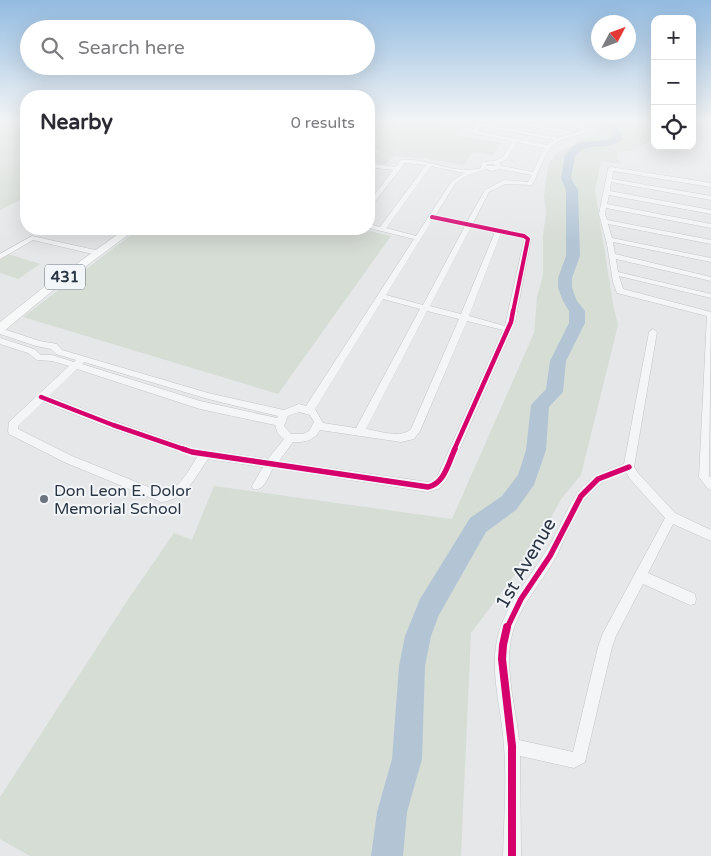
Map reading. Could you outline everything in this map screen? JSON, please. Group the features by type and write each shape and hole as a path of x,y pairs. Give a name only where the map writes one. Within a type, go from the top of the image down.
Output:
{"main road":[{"name":"431","path":"0,328 122,235"}],"street":[{"path":"375,194 405,161 430,164 470,173"},
{"path":"498,165 502,161"},
{"path":"359,432 488,189 507,182 532,183 540,161"},
{"path":"309,410 380,296 456,180 485,168 483,166 484,163 534,174"},
{"path":"382,229 430,164"},
{"path":"375,166 396,169"},
{"path":"711,185 613,169 610,170 608,193 602,214 613,256 617,288 623,293 711,315 710,410 704,477 711,485"},
{"path":"609,180 711,198"},
{"path":"608,193 711,212"},
{"path":"605,206 711,226"},
{"path":"41,397 167,444 205,454 428,487 436,486 441,480 508,328 528,239 524,236 498,230 432,217"},
{"path":"603,220 711,242"},
{"path":"375,227 418,238"},
{"path":"318,426 401,438 412,433 464,318 498,230"},
{"path":"0,257 32,238 97,253"},
{"path":"609,239 711,260"},
{"path":"613,256 711,279"},
{"path":"615,273 711,296"},
{"path":"380,296 508,328"},
{"path":"0,328 39,344 54,346 56,355 74,366 200,405 282,418 299,408 309,410 316,415 318,426"},
{"path":"653,332 629,467 634,476 671,517 711,536"},
{"path":"0,341 31,351 39,358 56,355 82,359 282,418"},
{"path":"31,351 39,344"},
{"path":"82,359 13,424 12,429 15,433 77,463 161,497 172,496 178,491 205,454"},
{"path":"282,418 282,433 291,438 308,437 318,426"},
{"path":"257,486 271,463 291,438"},
{"name":"1st Avenue","path":"512,856 512,746 502,649 504,634 510,619 547,562 570,511 579,498 598,479 611,472 629,467"},
{"path":"512,746 574,760 580,758 605,647 640,574 671,517"},
{"path":"640,574 660,586 690,599"}],"shaded area":[{"path":"0,161 20,161 20,200 0,210"},
{"path":"375,161 389,161 385,165 375,162"},
{"path":"440,161 467,161 464,165"},
{"path":"551,161 620,161 622,164 601,161 595,190 618,325 581,475 561,499 537,545 471,633 461,856 30,856 0,839 0,797 129,598 174,533 192,540 214,486 452,519 534,333 537,297 543,275 543,235 546,214 544,195 548,165"},
{"path":"375,232 391,236 278,394 23,317 131,235 375,235"},
{"path":"8,254 40,264 18,279 0,273 0,259"}],"waterway":[{"path":"387,856 392,812 407,759 412,666 418,636 429,608 478,525 509,503 527,479 536,450 540,405 554,392 558,361 577,323 577,311 570,301 565,288 565,278 573,256 572,190 566,178 569,161"}],"cycle path":[{"path":"41,397 113,425 192,452 428,487 436,485 441,480 511,322 528,239 524,236 432,217"},
{"path":"512,856 512,746 502,659 505,633 521,599 550,556 581,496 598,479 629,467"}],"place":[{"name":"Don Leon E. Dolor Memorial School","path":"44,499"}]}
